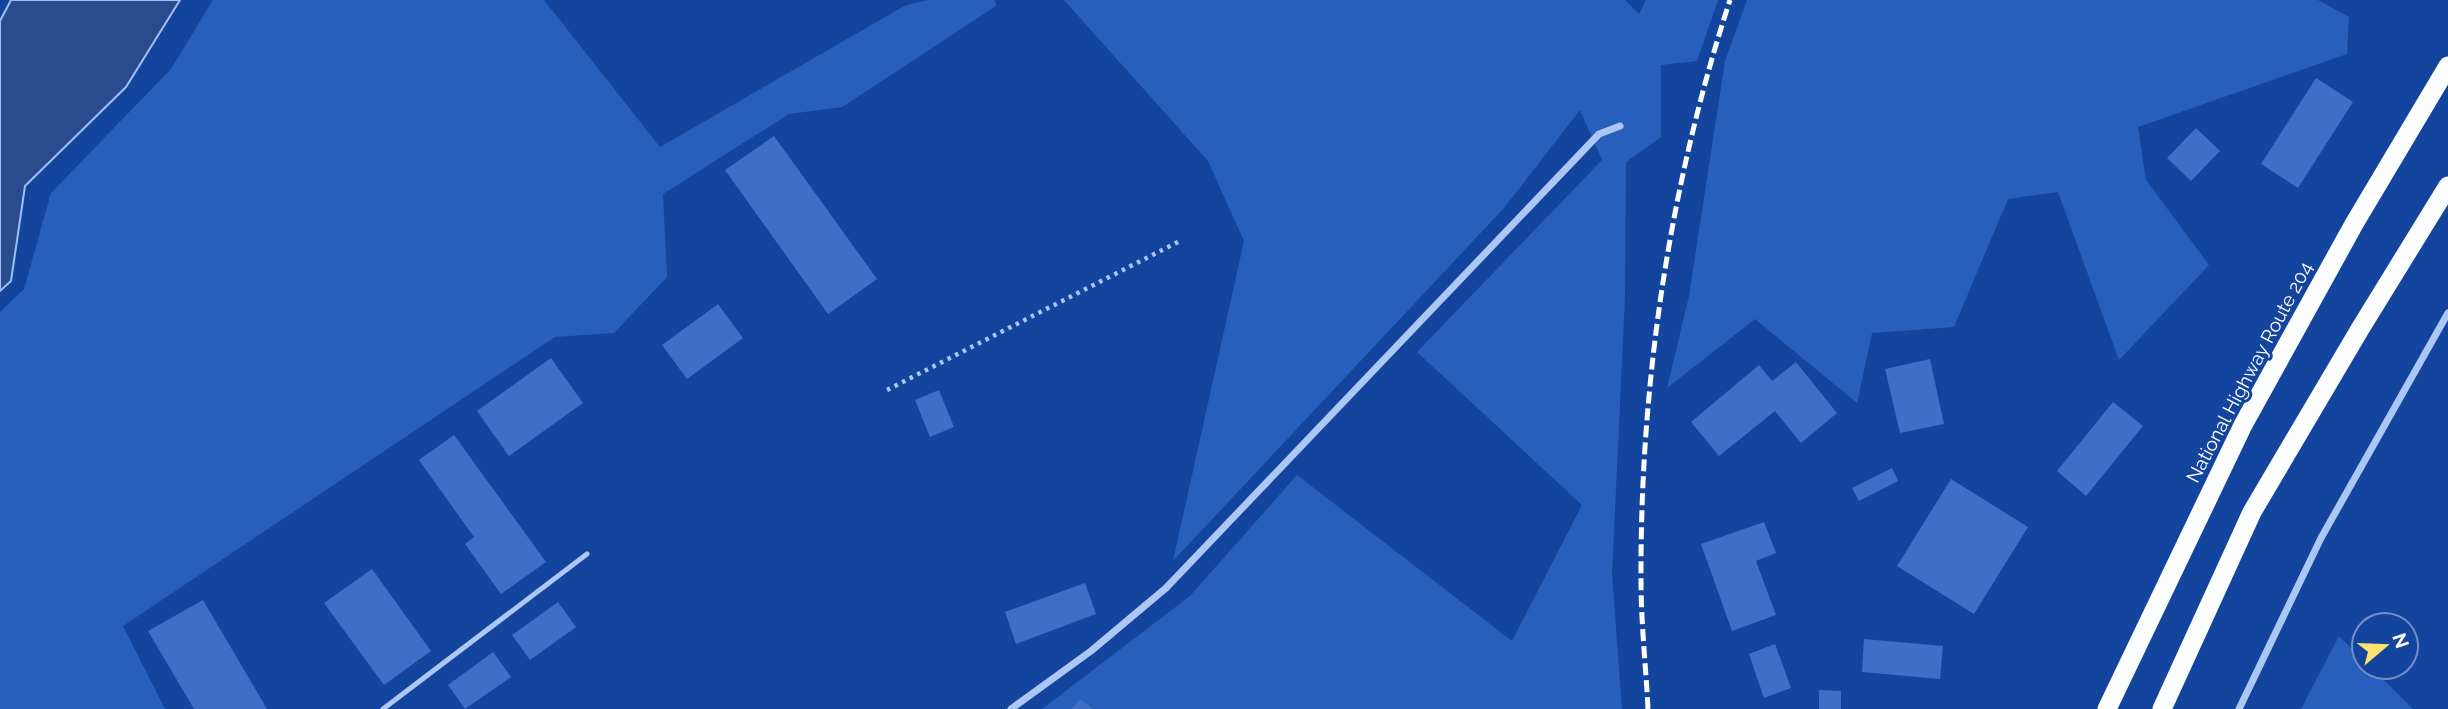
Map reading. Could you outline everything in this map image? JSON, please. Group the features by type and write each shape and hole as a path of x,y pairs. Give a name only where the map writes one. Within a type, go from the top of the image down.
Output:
{"highway":[{"name":"National Highway Route 204","path":"2107,709 2243,425 2354,224 2448,66"},
{"path":"2162,709 2252,512 2448,187"}],"street":[{"path":"1011,709 1091,651 1166,587 1599,134 1620,126"},
{"path":"2239,709 2321,538 2448,313"}],"lane":[{"path":"383,709 587,554"}],"path":[{"path":"887,390 1180,241"}],"shaded area":[{"path":"11,0 180,0 126,87 25,186 11,281 0,291 0,21"},
{"path":"213,0 544,0 660,147 906,5 928,0 995,0 996,6 842,107 789,114 663,194 667,277 614,333 555,337 123,626 165,709 0,709 0,312 24,289 51,193 171,69"},
{"path":"1064,0 1625,0 1639,14 1646,0 1718,0 1697,61 1661,65 1661,137 1626,162 1625,297 1612,574 1622,709 1042,709 1190,596 1297,475 1512,641 1582,505 1417,352 1602,160 1580,110 1504,208 1173,561 1244,241 1208,161"},
{"path":"1747,0 2318,0 2349,17 2347,54 2138,127 2146,180 2209,265 2119,360 2058,192 2008,199 1954,327 1872,333 1857,403 1755,319 1667,388 1689,296 1725,61"},
{"path":"2339,636 2350,647 2350,681 2385,681 2413,709 2301,709"}],"building":[{"path":"2316,78 2353,102 2298,188 2261,164"},
{"path":"2196,128 2220,151 2191,181 2167,158"},
{"path":"774,136 877,279 828,314 725,170"},
{"path":"718,304 743,338 687,379 662,345"},
{"path":"551,358 583,403 509,456 477,411"},
{"path":"1930,359 1944,424 1900,433 1885,369"},
{"path":"1796,362 1837,413 1801,443 1775,411 1719,456 1691,422 1759,365 1772,381"},
{"path":"939,390 954,427 930,437 915,400"},
{"path":"2113,402 2143,426 2086,496 2057,471"},
{"path":"454,435 546,562 501,594 465,544 474,537 419,460"},
{"path":"1892,468 1898,481 1859,501 1852,488"},
{"path":"1951,479 2028,527 1974,614 1897,566"},
{"path":"1764,522 1776,553 1756,561 1776,615 1732,631 1701,544"},
{"path":"372,569 431,651 384,685 324,603"},
{"path":"1085,583 1096,614 1016,644 1005,612"},
{"path":"203,600 267,709 194,709 148,631"},
{"path":"558,602 576,627 530,660 512,635"},
{"path":"1864,639 1943,646 1940,679 1862,672"},
{"path":"1775,644 1791,688 1764,698 1749,654"},
{"path":"493,652 511,677 465,709 448,685"},
{"path":"1819,690 1841,691 1841,709 1819,709"},
{"path":"1080,699 1093,709 1072,709"}],"railway":[{"path":"1648,709 1641,581 1642,507 1653,360 1662,287 1690,142 1730,0"}]}
